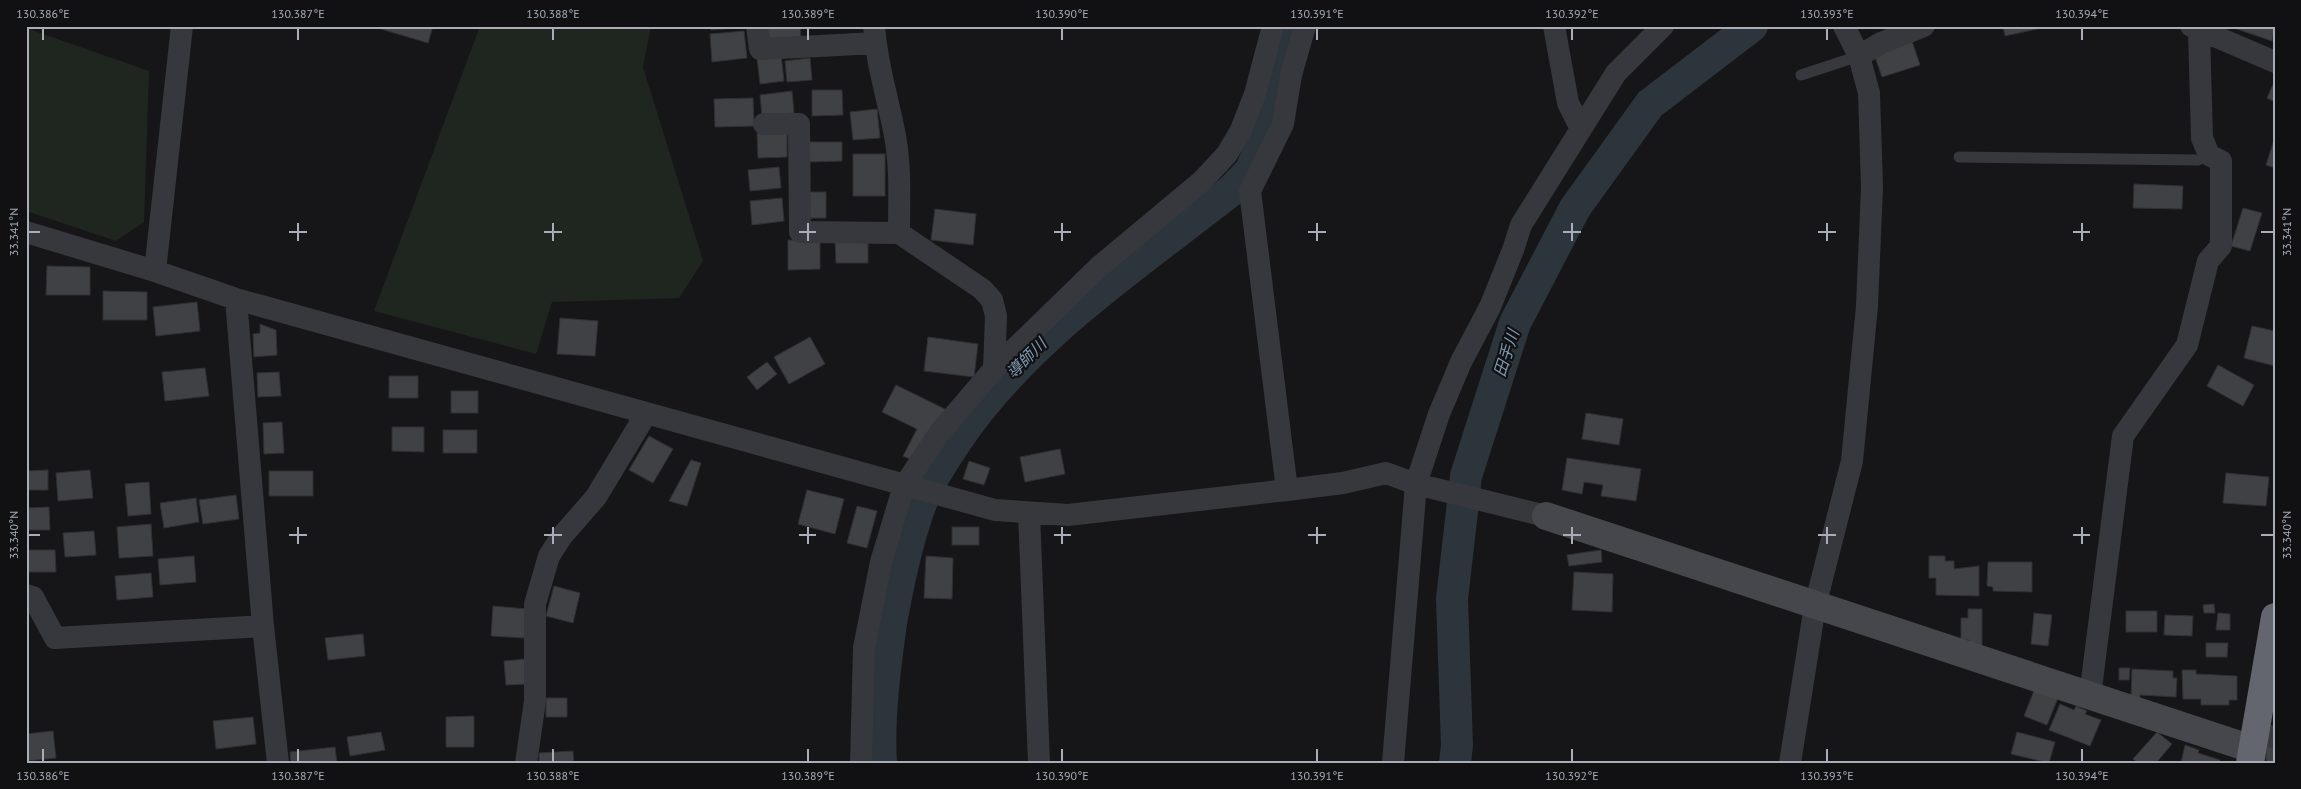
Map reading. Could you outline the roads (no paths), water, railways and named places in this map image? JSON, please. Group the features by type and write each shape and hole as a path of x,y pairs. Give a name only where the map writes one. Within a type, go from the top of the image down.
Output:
{"highway":[{"path":"2258,746 2275,617"}],"street":[{"path":"155,271 182,26"},
{"path":"757,26 760,49 875,34 878,68 896,137 899,165 899,233"},
{"path":"861,763 864,648 881,562 904,486 940,432 994,369 1100,266 1202,181 1227,154 1241,130 1255,94 1273,26"},
{"path":"1287,490 1250,191 1283,124 1291,76 1305,26"},
{"path":"1554,26 1568,103 1581,129"},
{"path":"1392,763 1416,484 1439,414 1462,362 1490,307 1514,250 1521,225 1616,73 1663,26"},
{"path":"1790,763 1815,606 1852,461 1867,306 1872,226 1872,139 1869,93 1857,52 1844,26"},
{"path":"1857,52 1924,26"},
{"path":"2090,696 2123,436 2187,345 2208,261 2220,246 2221,161 2209,155 2202,138 2195,28 2275,62"},
{"path":"764,124 799,124 800,232 899,233 982,289 992,300 996,316 994,369"},
{"path":"26,232 155,271 236,299 943,498 995,510 1068,515 1343,483 1386,474 1416,484 1546,516 2090,696 2258,746"},
{"path":"236,299 263,626 278,763"},
{"path":"526,763 535,702 536,604 549,556 562,536 596,497 646,414"},
{"path":"1029,513 1039,763"},
{"path":"26,595 33,597 55,638 263,626"}],"lane":[{"path":"1801,76 1857,52"},
{"path":"1959,156 2198,160 2209,155"}],"waterway":[{"name":"導師川","path":"881,763 881,711 891,623 915,520 923,497 932,480 957,440 985,403 1049,335 1084,305 1232,190 1251,170 1271,120 1292,26"},
{"name":"田手川","path":"1455,763 1457,745 1452,599 1466,476 1515,323 1575,208 1650,104 1752,26"}]}
